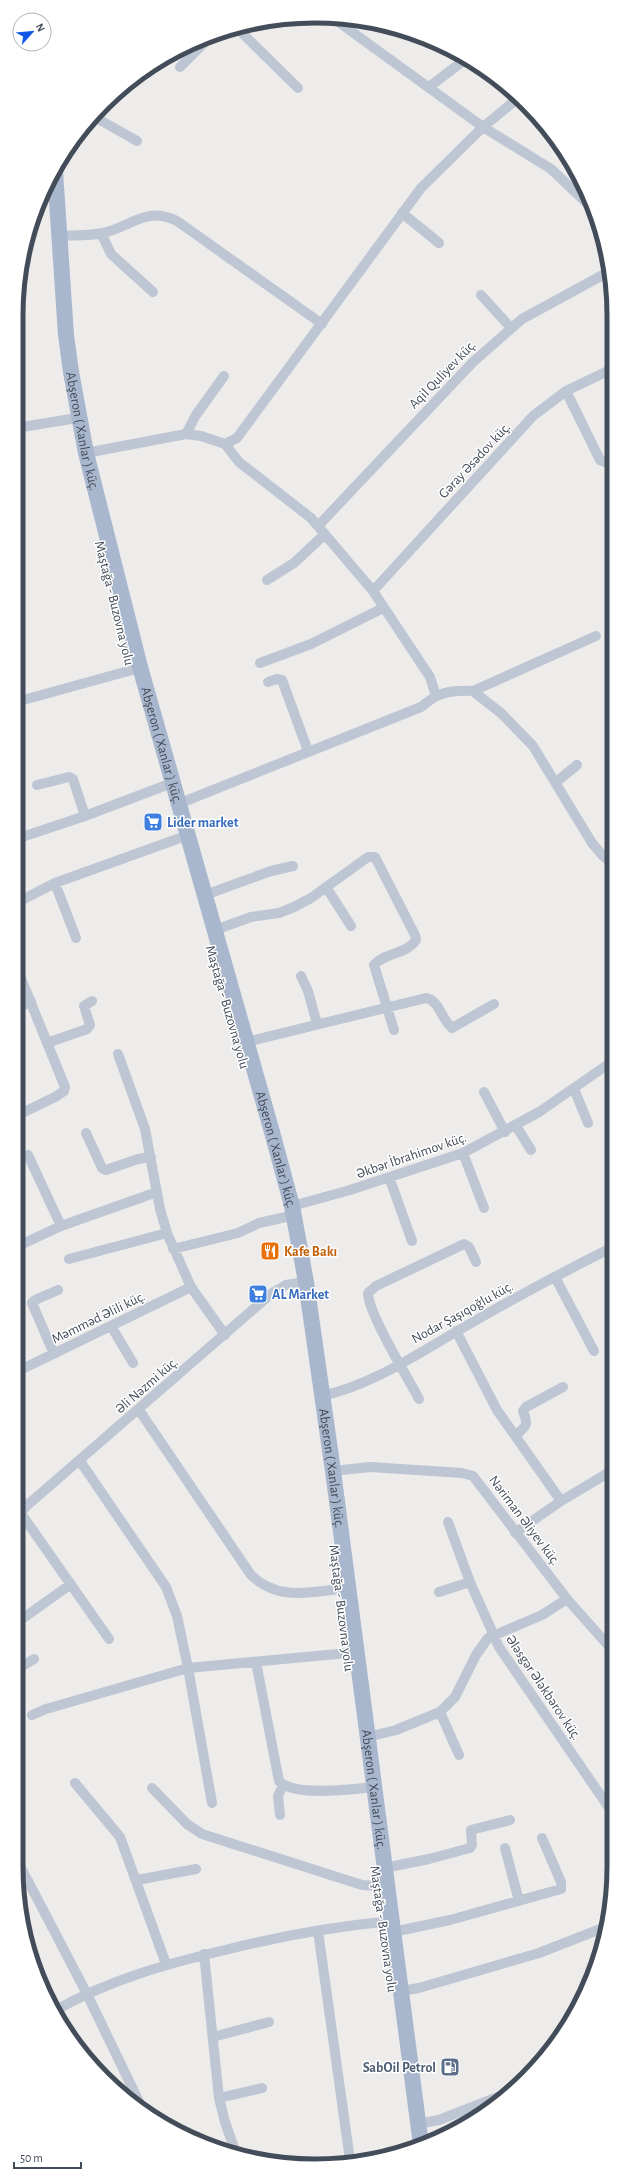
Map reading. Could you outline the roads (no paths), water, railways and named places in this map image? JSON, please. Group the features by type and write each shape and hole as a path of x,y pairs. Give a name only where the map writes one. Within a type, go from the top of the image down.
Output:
{"main road":[{"name":"Abşeron ( Xanlar ) küç.","path":"56,181 66,335 75,419 86,453 140,667 246,1042 289,1211"},
{"name":"Maştağa - Buzovna yolu","path":"48,197 57,336 132,670 164,786 289,1211 302,1283 378,1886 388,1927 414,2125 413,2142"},
{"name":"Abşeron ( Xanlar ) küç.","path":"302,1283 322,1396 333,1470 384,1868 388,1927 401,1991 414,2125 419,2140"}],"street":[{"path":"342,24 483,126 551,169 584,200"},
{"path":"242,32 298,88"},
{"path":"180,67 201,46"},
{"path":"429,87 461,62"},
{"path":"225,444 237,438 242,433 402,213 435,173 483,126 514,101"},
{"path":"98,119 137,141"},
{"path":"402,213 439,243"},
{"path":"59,236 101,233 145,216 164,216 177,221 322,324"},
{"path":"101,233 111,254 153,292"},
{"name":"Aqil Quliyev küç.","path":"318,526 473,362 511,328 522,319 604,274"},
{"path":"482,295 511,328"},
{"name":"Gəray Əsədov küç.","path":"373,591 533,416 566,391 607,371"},
{"path":"186,434 196,415 224,376"},
{"path":"566,391 600,460 604,462 607,461"},
{"path":"23,427 75,419"},
{"path":"86,453 186,434 200,436 225,444 239,462 300,508 318,526 373,591 430,677 436,696"},
{"path":"267,580 294,563 325,534"},
{"path":"260,663 311,644 383,608"},
{"path":"473,692 596,636"},
{"path":"23,700 132,670"},
{"path":"268,682 277,679 282,680 308,751"},
{"path":"178,804 421,707 431,702 436,696 465,690 473,692 502,714 523,734 556,782 592,843 607,860"},
{"path":"556,782 577,765"},
{"path":"37,785 69,777 73,779 85,816"},
{"path":"23,837 85,816 164,786"},
{"path":"23,900 56,883 180,838"},
{"path":"215,930 251,917 287,910 302,903 368,857 375,857 416,935 416,940 408,949 377,961 374,964 394,1030"},
{"path":"205,895 271,871 293,866"},
{"path":"56,883 76,938"},
{"path":"326,887 351,926"},
{"path":"301,976 308,991 317,1024"},
{"path":"23,982 64,1082 64,1091 55,1098 23,1113"},
{"path":"246,1042 426,998 431,999 447,1024 452,1028 494,1004"},
{"path":"47,1042 89,1027 84,1006 92,1000"},
{"path":"23,1005 31,1001"},
{"path":"118,1054 145,1129 157,1192 167,1233 173,1249 191,1287 225,1335"},
{"name":"Əkbər İbrahimov küç.","path":"173,1249 238,1233 289,1211 331,1196 463,1153 516,1126 574,1089 607,1065"},
{"path":"574,1089 588,1123"},
{"path":"484,1092 505,1132"},
{"path":"516,1126 531,1150"},
{"path":"86,1132 102,1168 106,1170 138,1159 151,1158"},
{"path":"463,1153 484,1208"},
{"path":"28,1155 61,1226"},
{"path":"389,1177 412,1241"},
{"path":"23,1243 61,1226 157,1192"},
{"path":"69,1259 167,1233"},
{"path":"419,1399 370,1306 368,1293 376,1286 464,1244 469,1247 476,1262"},
{"name":"Nodar Şaşıqoğlu küç.","path":"322,1396 361,1385 456,1331 607,1250"},
{"path":"555,1278 594,1351"},
{"name":"Əli Nəzmi küç.","path":"23,1509 272,1293 286,1285 302,1283"},
{"name":"Məmməd Əlili küç.","path":"23,1369 191,1287"},
{"path":"54,1354 32,1303 35,1300 58,1290"},
{"path":"111,1326 132,1363"},
{"path":"456,1331 497,1410 561,1500"},
{"path":"515,1436 526,1425 527,1422 523,1411 526,1407 563,1387"},
{"path":"139,1410 250,1575 266,1587 282,1593 340,1589"},
{"path":"80,1461 166,1587 176,1616 188,1668 212,1804"},
{"name":"Nəriman Əliyev küç.","path":"333,1470 370,1468 468,1474 478,1480 516,1534 567,1599 607,1644"},
{"path":"516,1534 561,1500 607,1473"},
{"path":"23,1516 109,1639"},
{"name":"Ələsgər Ələkbərov küç.","path":"448,1522 470,1582 493,1634 506,1657 607,1805"},
{"path":"439,1592 470,1582"},
{"path":"23,1618 71,1584"},
{"path":"368,1736 396,1730 440,1712 455,1697 476,1655 485,1641 493,1634 542,1615 567,1599"},
{"path":"32,1714 188,1668 348,1653"},
{"path":"23,1666 34,1659"},
{"path":"256,1662 277,1775 283,1785 315,1791 365,1788"},
{"path":"440,1712 459,1754"},
{"path":"75,1783 120,1837 137,1880 166,1964"},
{"path":"280,1815 278,1796 283,1785"},
{"path":"152,1788 187,1824 202,1834 362,1885 378,1886"},
{"path":"384,1868 429,1860 470,1848 472,1845 471,1830 510,1820"},
{"path":"59,2008 87,1994 166,1964 262,1940 318,1931 388,1927 450,1920 560,1889 562,1886 542,1838"},
{"path":"505,1848 519,1901"},
{"path":"137,1880 196,1869"},
{"path":"23,1872 87,1994 138,2100"},
{"path":"401,1991 420,1988 539,1953 600,1929"},
{"path":"318,1931 350,2157"},
{"path":"204,1954 214,2037 219,2098 224,2122 234,2148"},
{"path":"214,2037 269,2022"},
{"path":"219,2098 262,2088"},
{"path":"414,2125 439,2120 493,2099"}],"place":[{"name":"Lider market","path":"153,822"},
{"name":"Kafe Bakı","path":"270,1251"},
{"name":"AL Market","path":"258,1294"},
{"name":"SabOil Petrol","path":"450,2067"}]}
